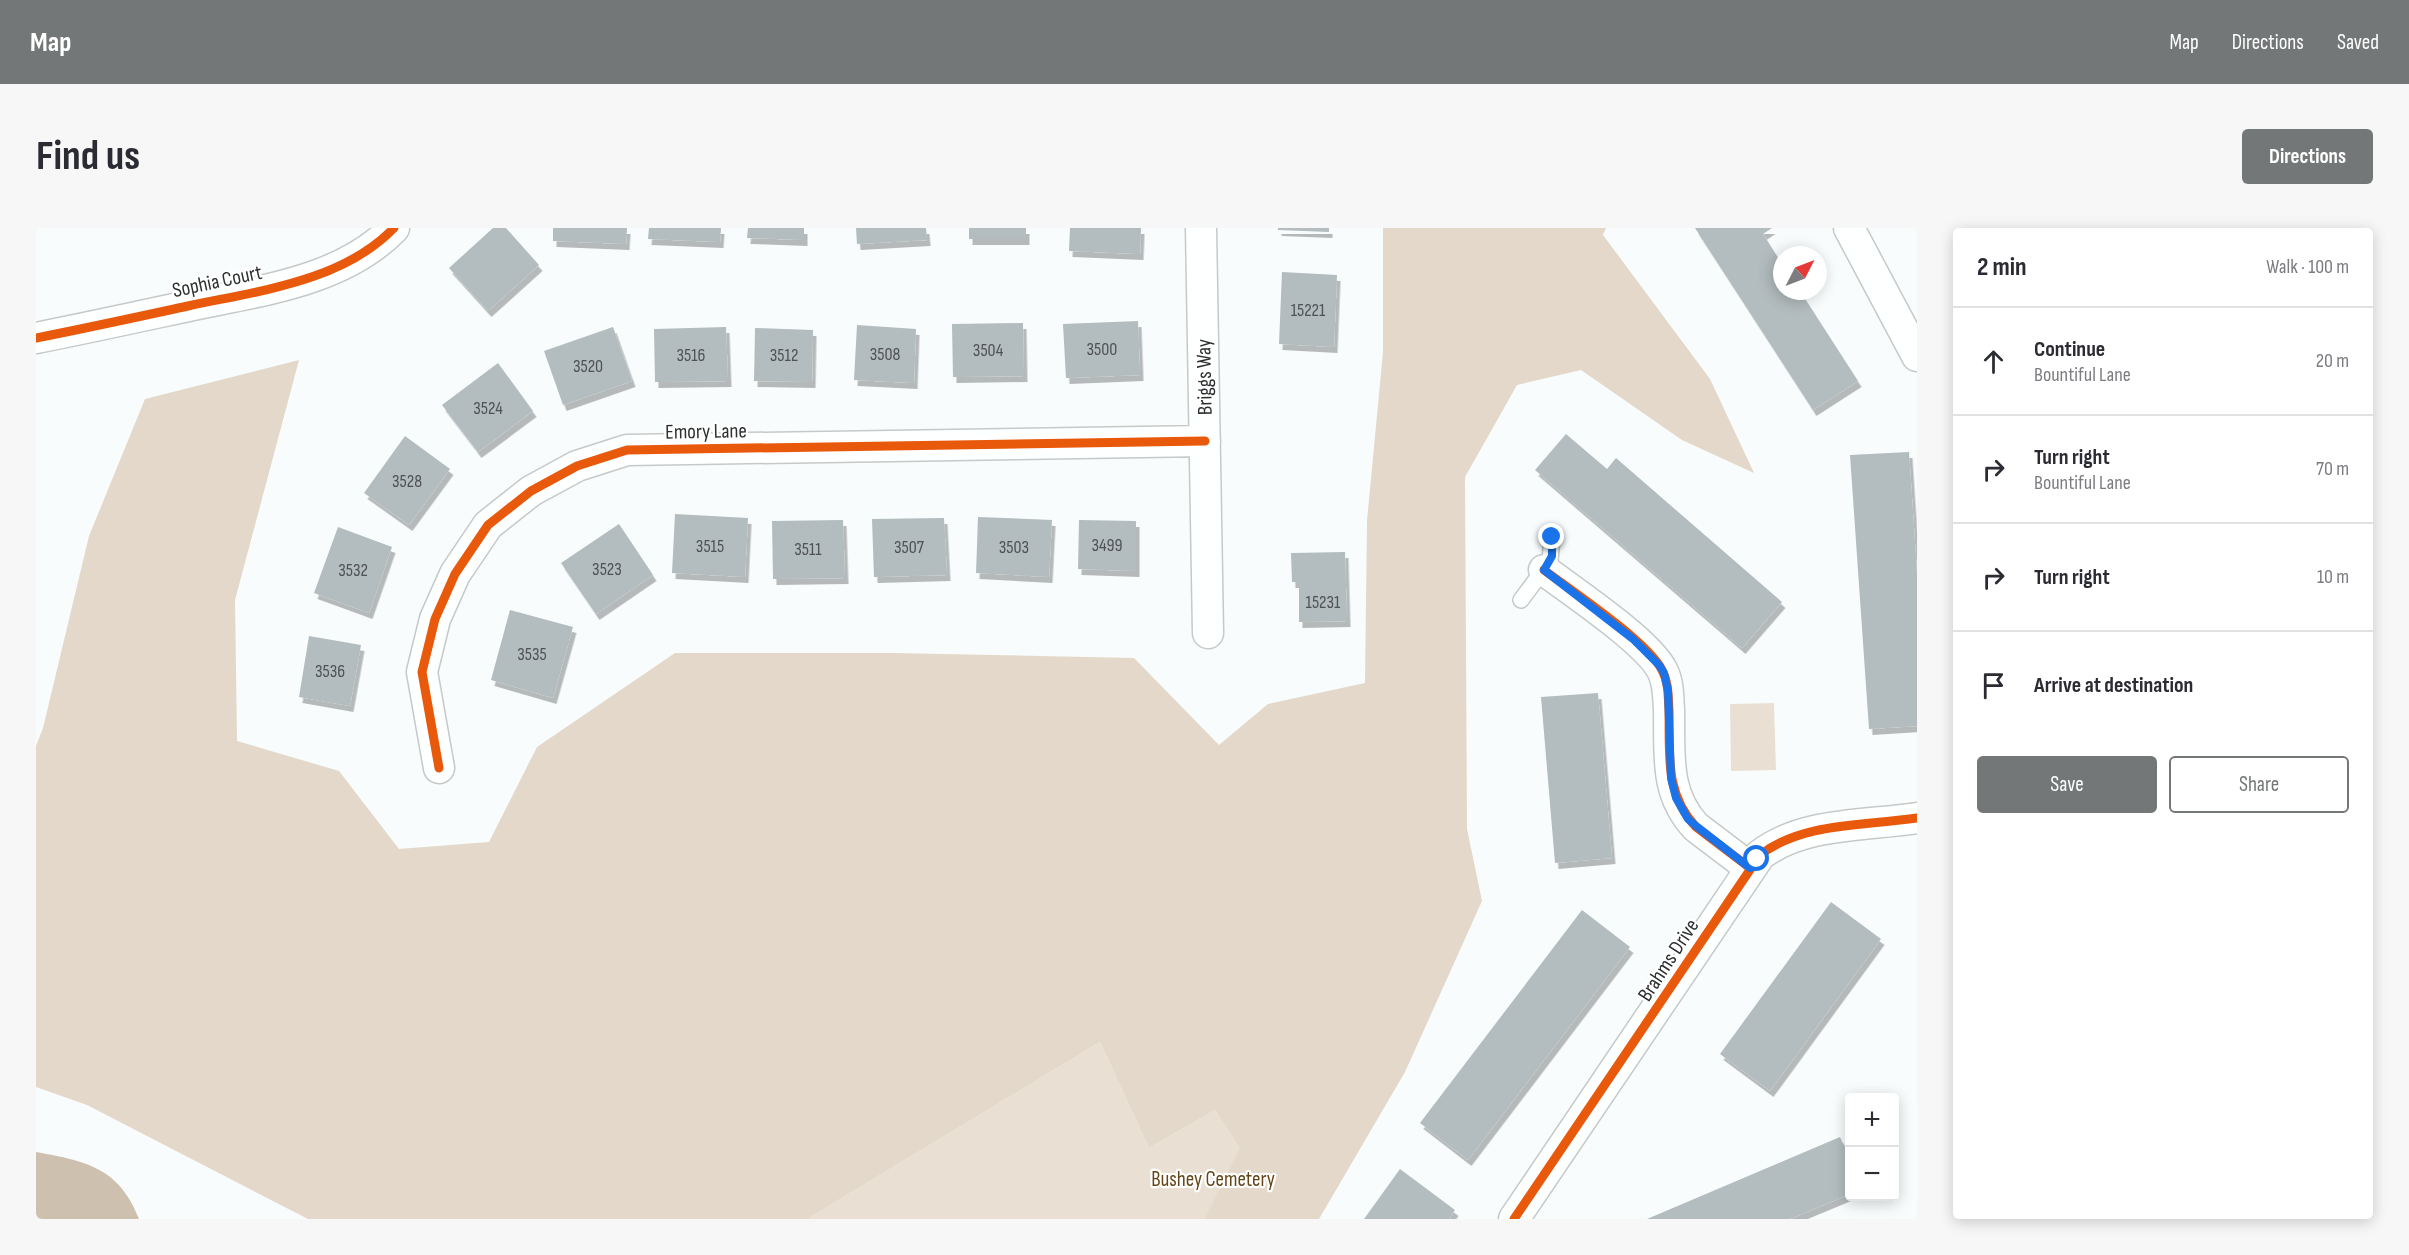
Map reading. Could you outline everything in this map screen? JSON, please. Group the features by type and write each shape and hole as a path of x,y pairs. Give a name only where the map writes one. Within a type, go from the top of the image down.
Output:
{"street":[{"name":"Sophia Court","path":"36,338 303,280 349,261 386,236 393,228"},
{"name":"Briggs Way","path":"1201,228 1208,633"},
{"path":"1849,228 1917,356"},
{"name":"Emory Lane","path":"439,768 422,672 435,619 455,574 489,525 531,491 577,466 627,450 1205,441"},
{"path":"1544,570 1633,639 1659,665 1664,673 1668,691 1671,778 1676,798 1688,819 1750,868"},
{"name":"Brahms Drive","path":"1514,1219 1633,1046 1750,868 1768,849 1799,835 1821,830 1917,818"}],"lane":[{"path":"1521,600 1552,556 1552,537"}],"green space":[{"path":"1774,703 1776,770 1731,771 1730,704"},
{"name":"Bushey Cemetery","path":"1100,1042 1149,1148 1215,1110 1231,1134 1275,1155 1234,1219 807,1219"}],"shaded area":[{"path":"1383,228 1606,228 1603,235 1710,379 1754,473 1682,440 1581,370 1517,385 1465,477 1467,829 1482,901 1405,1072 1319,1219 1205,1219 1240,1148 1215,1110 1149,1148 1100,1042 807,1219 308,1219 87,1105 36,1087 36,746 43,728 89,536 145,399 299,360 235,600 237,741 339,771 399,849 489,842 537,747 675,653 893,653 1134,658 1219,745 1268,704 1365,683 1367,521 1383,352"},
{"path":"36,1152 85,1163 111,1177 131,1202 139,1219 36,1219"}],"building":[{"path":"493,228 506,228 539,265 488,311 449,268"},
{"path":"553,228 627,228 626,244 553,241"},
{"path":"649,228 721,228 720,242 648,239"},
{"path":"748,228 804,228 804,240 747,238"},
{"path":"856,228 926,228 927,240 857,244"},
{"path":"969,228 1026,228 1026,239 969,239"},
{"path":"1070,228 1141,228 1140,254 1069,251"},
{"path":"1278,228 1329,228 1329,232 1278,230"},
{"path":"1695,228 1772,228 1763,234 1773,250 1773,300 1806,300 1858,381 1813,410"},
{"path":"1282,272 1337,275 1334,347 1279,344"},
{"path":"1138,321 1140,375 1066,378 1063,324"},
{"path":"1023,323 1024,376 953,377 952,324"},
{"path":"857,325 916,329 914,383 854,380"},
{"path":"613,327 632,381 563,405 544,351"},
{"path":"726,327 728,381 655,382 654,329"},
{"path":"755,328 813,330 812,382 754,381"},
{"path":"498,363 533,411 478,452 442,405"},
{"path":"1566,434 1607,469 1616,458 1782,602 1742,648 1535,470"},
{"path":"405,436 450,469 409,525 364,493"},
{"path":"1909,452 1917,574 1917,726 1869,729 1850,455"},
{"path":"675,514 748,518 745,577 672,573"},
{"path":"978,517 1052,520 1049,577 976,573"},
{"path":"944,518 947,575 874,577 872,519"},
{"path":"843,520 845,578 773,579 772,521"},
{"path":"1079,520 1136,521 1136,571 1078,569"},
{"path":"619,524 653,575 596,614 561,563"},
{"path":"338,527 392,547 369,613 314,593"},
{"path":"1345,552 1347,621 1299,622 1299,582 1292,582 1291,553"},
{"path":"510,610 573,627 553,698 491,680"},
{"path":"309,636 361,645 350,706 299,697"},
{"path":"1598,693 1612,858 1555,863 1541,697"},
{"path":"1831,902 1881,939 1770,1091 1720,1054"},
{"path":"1582,910 1630,947 1468,1160 1420,1123"},
{"path":"1840,1137 1845,1148 1845,1196 1790,1219 1647,1219"},
{"path":"1400,1169 1455,1210 1449,1219 1364,1219"}],"cycle path":[{"path":"36,338 297,282 350,261 373,246 394,228"},
{"path":"439,768 422,672 435,619 455,574 488,525 531,491 577,466 627,450 1205,441"},
{"path":"1544,570 1626,631 1654,658 1666,680 1671,772 1678,800 1696,827 1750,868"},
{"path":"1514,1219 1760,855 1795,836 1815,831 1917,818"}],"route":[{"path":"1552,537 1552,556 1544,570 1645,649 1664,673 1668,691 1672,788 1688,819 1750,868 1757,859"}]}
